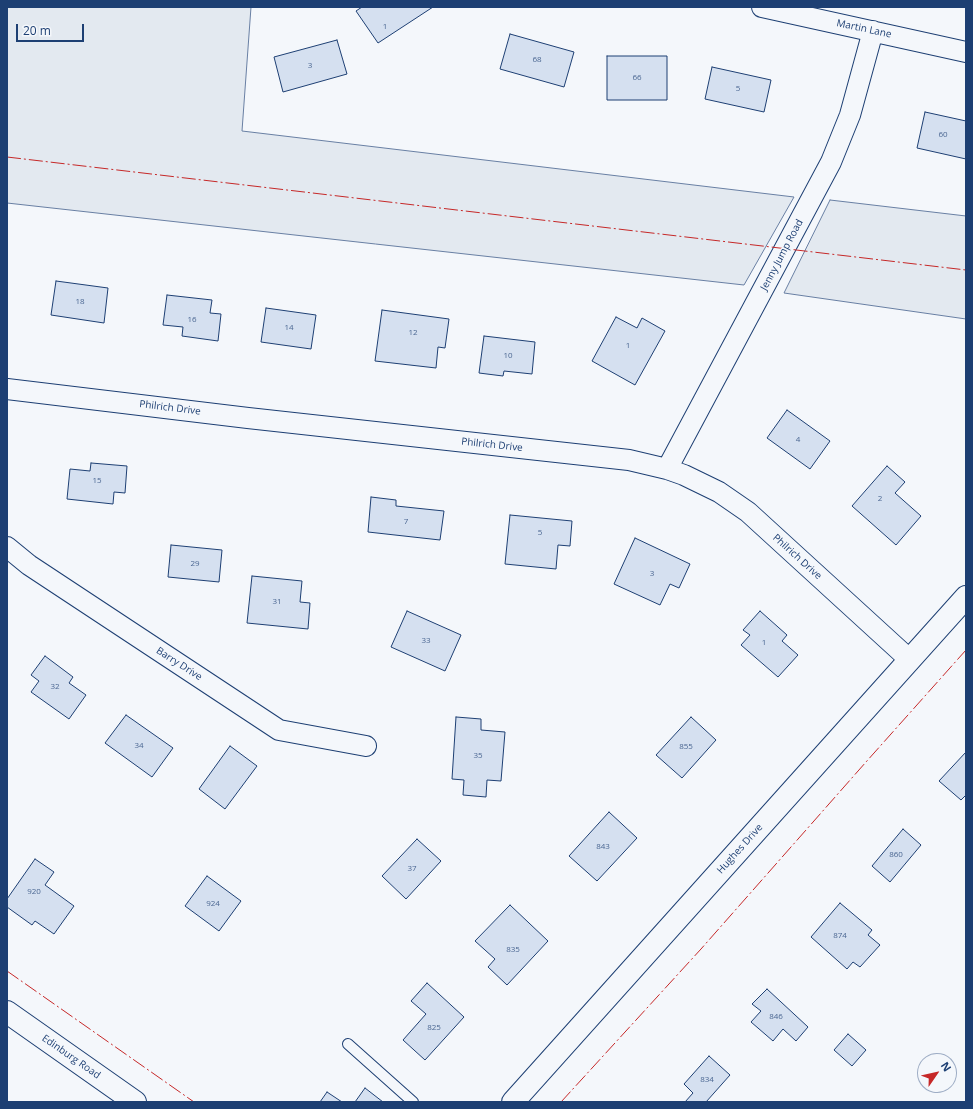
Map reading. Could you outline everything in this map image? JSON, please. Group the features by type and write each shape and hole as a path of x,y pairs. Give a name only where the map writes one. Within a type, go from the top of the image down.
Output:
{"street":[{"name":"Martin Lane","path":"762,7 966,52"},
{"name":"Jenny Jump Road","path":"667,469 831,162 850,115 873,31"},
{"name":"Philrich Drive","path":"7,388 248,418 629,460 667,469 684,475 719,492 748,512 910,660"},
{"name":"Barry Drive","path":"7,547 29,565 279,730 366,746"},
{"name":"Hughes Drive","path":"514,1102 966,597"},
{"name":"Edinburg Road","path":"7,1012 136,1102"}],"lane":[{"path":"348,1044 413,1102"}],"shaded area":[{"path":"7,7 251,7 242,131 794,197 744,285 7,203"},
{"path":"830,200 966,216 966,319 784,293"}],"building":[{"path":"362,7 433,7 378,43 356,11"},
{"path":"510,34 574,52 564,87 500,69"},
{"path":"337,40 347,74 283,92 274,57"},
{"path":"607,56 667,56 667,100 607,100"},
{"path":"712,67 771,80 764,112 705,99"},
{"path":"925,112 966,121 966,159 917,148"},
{"path":"56,281 108,288 104,323 51,315"},
{"path":"167,295 212,300 210,313 221,314 218,341 182,336 183,327 163,325"},
{"path":"266,308 316,315 311,349 261,342"},
{"path":"382,310 449,319 445,348 438,347 436,368 375,361"},
{"path":"616,317 637,328 642,318 665,331 635,385 592,361"},
{"path":"484,336 535,342 532,374 504,371 503,376 479,373"},
{"path":"787,410 830,441 810,469 767,438"},
{"path":"91,463 127,466 125,493 114,492 113,504 67,499 70,469 90,471"},
{"path":"887,466 905,482 895,493 921,516 896,545 852,506"},
{"path":"371,497 396,500 396,506 444,511 440,540 368,532"},
{"path":"510,515 572,521 570,546 558,545 556,569 505,564"},
{"path":"635,538 690,564 679,588 670,584 660,605 614,584"},
{"path":"171,545 222,550 219,582 168,577"},
{"path":"252,576 302,581 300,602 310,603 308,629 247,623"},
{"path":"407,611 461,635 445,671 391,647"},
{"path":"760,611 787,635 782,641 798,655 778,677 741,645 750,635 743,630"},
{"path":"45,656 73,677 69,683 86,695 69,719 31,692 39,681 31,675"},
{"path":"126,715 173,748 152,777 105,743"},
{"path":"456,717 481,719 481,730 505,732 501,781 487,780 486,797 463,795 464,780 452,779"},
{"path":"691,717 716,740 682,778 656,755"},
{"path":"230,746 257,766 225,809 199,789"},
{"path":"966,752 966,795 961,800 939,781"},
{"path":"609,812 637,838 597,881 569,856"},
{"path":"903,829 921,845 890,882 872,866"},
{"path":"417,839 441,861 406,899 382,876"},
{"path":"35,859 54,872 45,885 74,906 54,934 35,921 32,925 7,907 7,899"},
{"path":"207,876 241,901 219,931 185,906"},
{"path":"840,903 872,930 868,935 880,945 860,967 853,962 847,969 811,937"},
{"path":"510,905 548,941 507,985 488,967 495,959 475,941"},
{"path":"427,983 464,1017 425,1060 403,1040 426,1014 411,1001"},
{"path":"767,989 808,1027 796,1041 783,1029 773,1041 751,1022 761,1011 752,1004"},
{"path":"848,1034 866,1050 852,1066 834,1050"},
{"path":"709,1056 730,1075 706,1102 685,1102 693,1093 684,1084"},
{"path":"365,1088 383,1102 355,1102"},
{"path":"327,1092 342,1102 320,1102"}],"power":[{"path":"7,157 966,270"},
{"path":"561,1102 701,949 966,650"},
{"path":"7,971 194,1102"}]}
